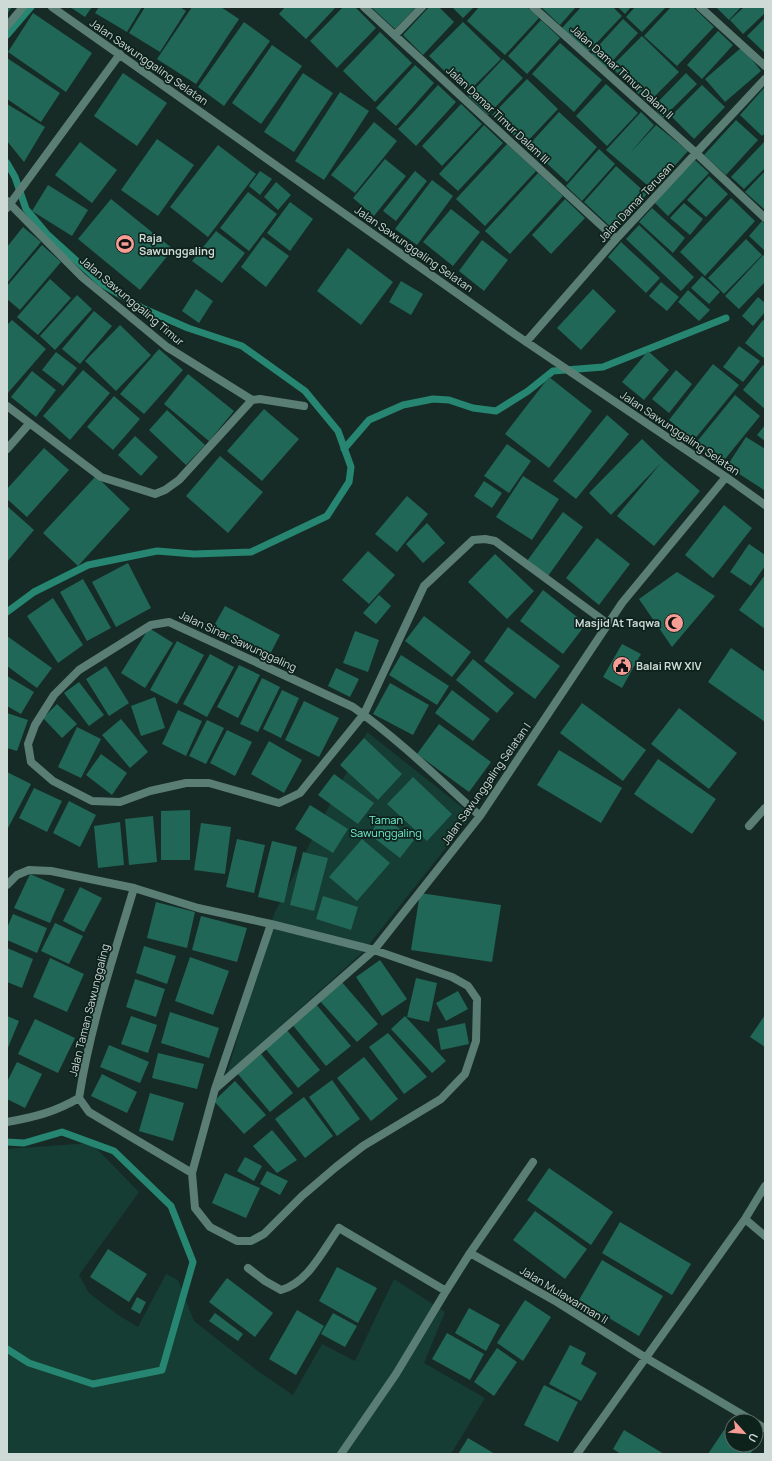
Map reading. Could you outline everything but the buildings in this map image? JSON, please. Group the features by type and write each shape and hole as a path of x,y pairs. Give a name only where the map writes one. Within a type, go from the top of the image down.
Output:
{"street":[{"path":"7,26 23,7"},
{"name":"Jalan Sawunggaling Selatan","path":"52,7 572,374 764,501"},
{"name":"Jalan Damar Timur Dalam III","path":"364,7 616,239"},
{"path":"395,35 422,7"},
{"name":"Jalan Damar Timur Dalam II","path":"533,7 696,153 765,218"},
{"path":"700,7 765,66"},
{"name":"Jalan Sawunggaling Timur","path":"120,54 23,186 8,204 82,277 167,347 252,400"},
{"name":"Jalan Damar Terusan","path":"526,342 616,239 765,79"},
{"path":"7,406 101,477 155,494 165,490 179,480 252,400 260,398 304,406"},
{"path":"7,448 29,424"},
{"name":"Jalan Sawunggaling Selatan I","path":"374,950 480,816 622,602 726,477"},
{"path":"364,714 424,586 473,540 485,539 494,541 608,624"},
{"name":"Jalan Sinar Sawunggaling","path":"364,714 300,793 279,803 210,783 186,783 150,791 120,802 92,801 53,781 31,762 28,744 35,725 54,695 79,670 151,624 169,622 336,698 364,714 480,816"},
{"path":"749,826 765,808"},
{"path":"7,885 17,875 28,870 51,871 134,888 198,908 271,924 374,950 452,977 468,986 477,999 476,1041 465,1074 441,1099 363,1146 302,1196 264,1234 251,1241 237,1240 210,1227 195,1208 192,1173 215,1089 271,924"},
{"name":"Jalan Taman Sawunggaling","path":"79,1098 84,1066 102,995 134,888"},
{"path":"215,1089 374,950"},
{"path":"7,1122 34,1117 58,1110 79,1098 89,1112 192,1173"},
{"path":"341,1454 396,1374 470,1253 533,1162"},
{"path":"577,1454 746,1219 765,1186"},
{"path":"746,1219 765,1236"},
{"path":"248,1268 265,1281 281,1290 292,1287 303,1278 339,1228 446,1291"},
{"name":"Jalan Mulawarman II","path":"470,1253 557,1302 646,1358 739,1413"}],"green space":[{"name":"Taman Sawunggaling","path":"367,732 472,815 363,952 227,1074 274,914"},
{"path":"91,1143 139,1192 79,1275 89,1293 118,1315 138,1327 166,1274 178,1280 194,1321 258,1371 293,1395 322,1344 355,1361 394,1279 445,1312 424,1363 485,1398 451,1454 7,1454 7,1149"}],"waterway":[{"path":"7,35 31,7"},
{"path":"7,163 15,177 26,209 47,234 102,284 142,308 188,328 242,346 305,391 338,431 351,467 349,482 327,516 251,552 194,554 157,551 88,565 34,592 7,612"},
{"path":"344,449 369,420 403,405 433,399 449,400 473,408 496,411 528,391 553,371 603,367 726,318"},
{"path":"7,1142 24,1143 62,1132 114,1151 171,1206 193,1262 162,1370 93,1384 29,1363 7,1349"}],"place":[{"name":"Raja Sawunggaling","path":"125,244"},
{"name":"Masjid At Taqwa","path":"674,623"},
{"name":"Balai RW XIV","path":"622,666"}]}
